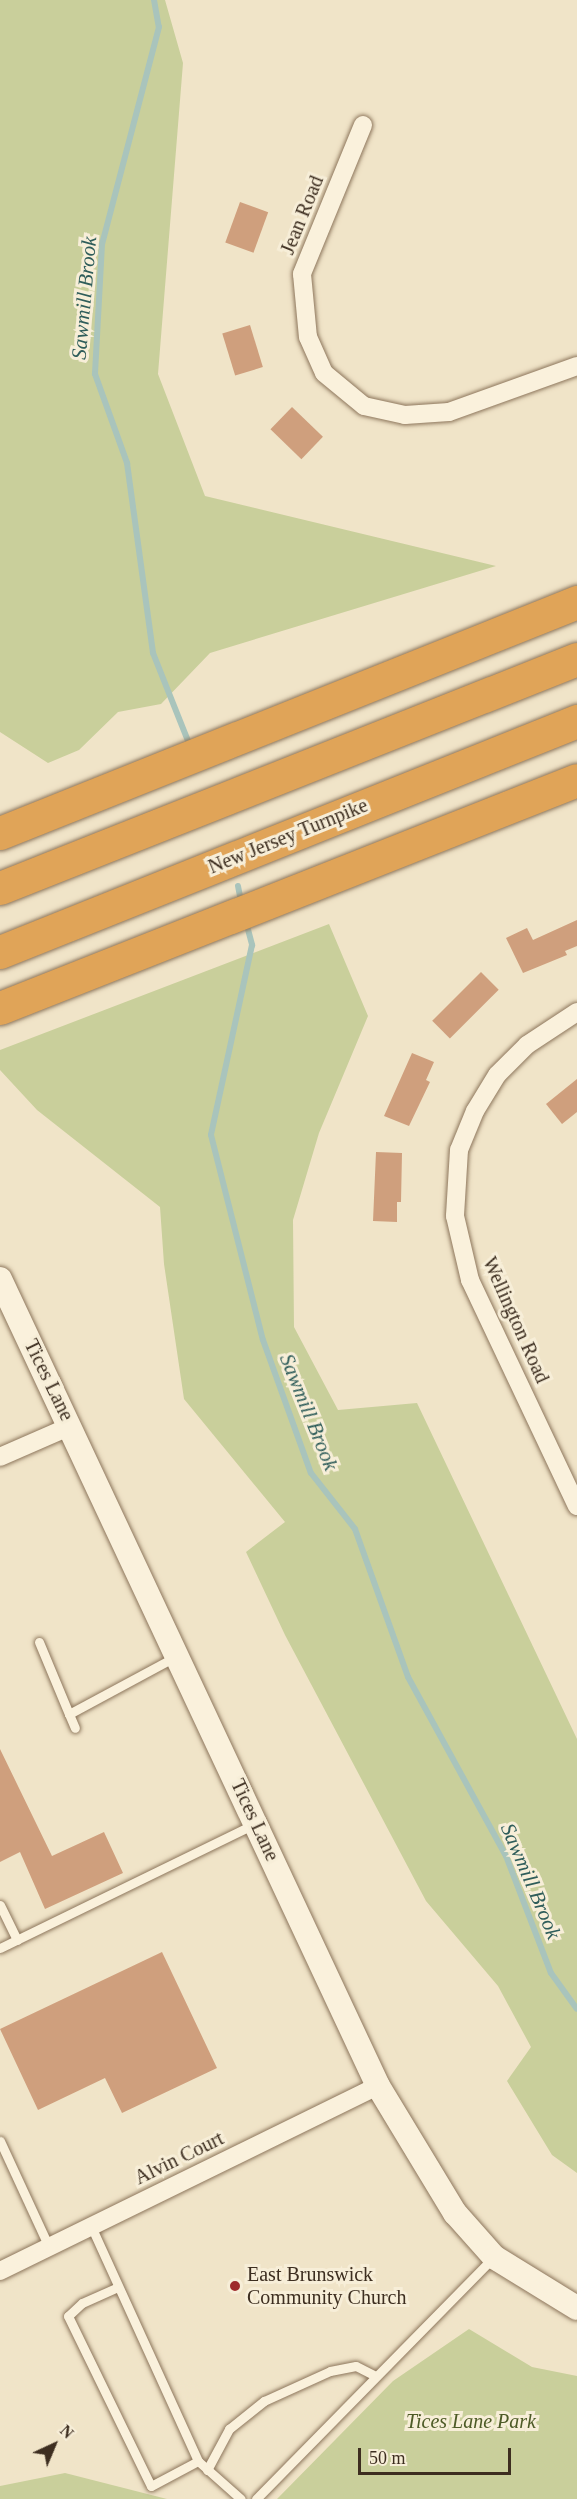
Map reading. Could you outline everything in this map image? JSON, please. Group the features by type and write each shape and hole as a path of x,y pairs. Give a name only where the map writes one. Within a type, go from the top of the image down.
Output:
{"highway":[{"path":"0,833 577,602"},
{"path":"0,888 577,659"},
{"name":"New Jersey Turnpike","path":"0,952 577,721"},
{"path":"0,1008 577,780"}],"street":[{"name":"Jean Road","path":"363,125 302,274 308,337 324,373 364,406 405,415 449,412 577,366"},
{"name":"Wellington Road","path":"577,1012 527,1045 497,1075 476,1111 459,1150 454,1216 470,1280 577,1506"},
{"name":"Tices Lane","path":"3,1294 71,1426 378,2086 454,2213 494,2257 577,2308"},
{"path":"0,1457 71,1426"},
{"name":"Alvin Court","path":"0,2271 378,2086"}],"lane":[{"path":"39,1642 75,1728"},
{"path":"69,1714 177,1656"},
{"path":"0,1948 256,1822"},
{"path":"0,1905 17,1940"},
{"path":"0,2141 49,2247"},
{"path":"91,2226 198,2461 241,2499"},
{"path":"256,2499 494,2257"},
{"path":"118,2287 82,2303 68,2316 151,2486 198,2461"},
{"path":"207,2470 229,2429 264,2401 330,2371 356,2366 376,2376"}],"green space":[{"path":"0,0 165,0 183,63 158,374 205,496 496,566 210,653 161,704 118,712 79,750 48,763 0,732"},
{"path":"329,924 368,1016 319,1133 293,1220 294,1327 338,1410 417,1403 577,1739 577,2173 552,2155 507,2081 531,2047 498,1986 426,1901 285,1635 246,1552 285,1522 184,1399 164,1264 160,1207 37,1110 0,1070 0,1050"},
{"name":"Tices Lane Park","path":"469,2329 532,2367 577,2376 577,2499 277,2499 393,2381"},
{"path":"65,2473 167,2499 0,2499 0,2486"}],"building":[{"path":"240,202 268,212 253,253 225,242"},
{"path":"250,325 263,367 235,376 222,333"},
{"path":"292,407 323,437 301,459 270,429"},
{"path":"577,920 577,946 565,951 567,955 523,973 506,938 527,928 533,940"},
{"path":"481,972 499,990 450,1038 432,1021"},
{"path":"412,1053 434,1062 426,1080 430,1082 409,1126 384,1116"},
{"path":"577,1079 577,1112 562,1124 546,1104"},
{"path":"376,1152 402,1153 401,1202 397,1202 397,1222 373,1221"},
{"path":"0,1749 52,1856 104,1832 123,1873 45,1909 20,1852 0,1862"},
{"path":"162,1952 217,2068 122,2113 105,2078 38,2110 0,2029"}],"waterway":[{"name":"Sawmill Brook","path":"154,0 159,27 102,244 95,374 127,463 153,653 190,746"},
{"name":"Sawmill Brook","path":"238,886 241,901"},
{"name":"Sawmill Brook","path":"246,922 252,945 211,1135 263,1340 311,1473 355,1529 408,1677 506,1856 551,1973 577,2009"}],"place":[{"name":"East Brunswick Community Church","path":"235,2286"}]}
